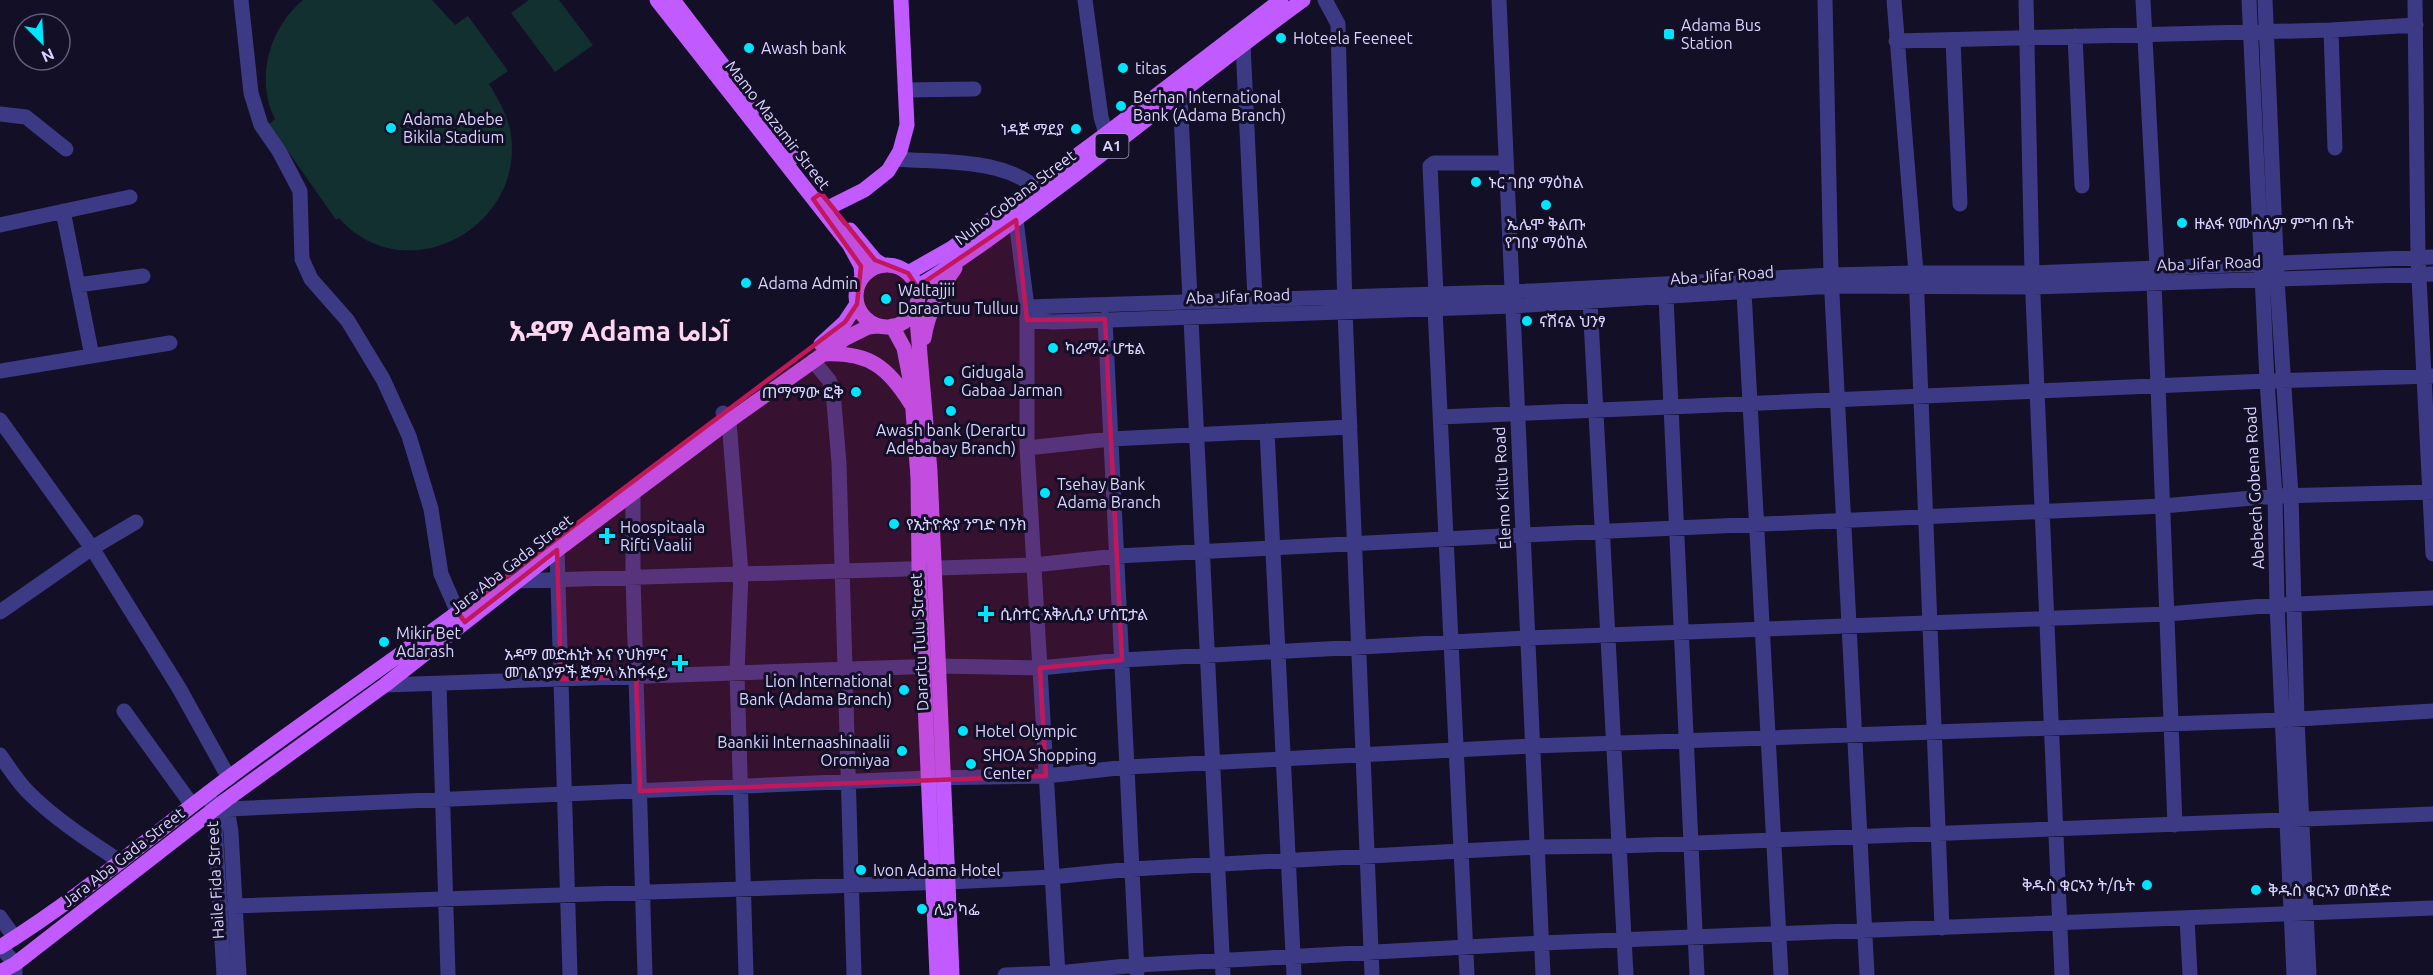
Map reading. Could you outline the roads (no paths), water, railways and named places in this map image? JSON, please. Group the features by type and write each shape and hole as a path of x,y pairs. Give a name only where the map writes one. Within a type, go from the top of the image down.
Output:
{"main road":[{"path":"832,206 864,190 888,171 900,151 907,125 901,0"},
{"name":"Nuho Gobana Street","path":"1110,140 1281,0"},
{"name":"Nuho Gobana Street","path":"908,273 942,254 1040,191 1110,140 1180,94 1304,0"},
{"name":"Mamo Mazamir Street","path":"668,2 853,242 883,265"},
{"name":"Nuho Gobana Street","path":"917,287 959,262 1016,220 1040,191"},
{"name":"Mamo Mazamir Street","path":"817,196 832,206 853,242 861,266 862,278"},
{"path":"835,333 850,293 853,242 882,254 904,259 913,260 942,254"},
{"path":"922,386 926,321 941,287 959,262"},
{"path":"883,265 896,266 908,273 917,287 916,308 906,320 885,326 869,321 861,313 857,304 856,290 862,278 871,269 883,265"},
{"name":"Jara Aba Gada Street","path":"0,972 15,970 222,806 385,685 461,618 835,333 857,304"},
{"name":"Darartu Tulu Street","path":"916,308 930,471 926,567"},
{"name":"Jara Aba Gada Street","path":"0,947 121,862 208,793 516,581 633,493 726,417 857,332 885,326"},
{"name":"Darartu Tulu Street","path":"885,326 904,348 910,370 926,567 940,882 937,975"},
{"path":"818,358 845,353 861,357 880,366 897,381 912,407"},
{"name":"Darartu Tulu Street","path":"940,882 952,975"}],"street":[{"path":"241,0 251,93 261,124 279,151 300,191 302,259 311,279 348,321 383,379 410,436 431,508 441,574 461,618"},
{"path":"1085,0 1101,117 1110,140"},
{"path":"1325,0 1338,24 1345,304 1372,975"},
{"name":"Elemo Kiltu Road","path":"1499,0 1543,975"},
{"path":"1825,0 1831,281 1867,975"},
{"path":"1894,0 1916,279 1922,395 1936,834 1942,928"},
{"path":"2026,0 2037,390 2062,975"},
{"path":"2142,0 2157,267"},
{"name":"Abebech Gobena Road","path":"2249,0 2258,32 2269,263 2267,381 2275,496 2277,605 2290,719"},
{"name":"Abebech Gobena Road","path":"2258,32 2265,0"},
{"path":"2415,0 2426,274 2433,554"},
{"path":"1896,41 2331,30 2416,25"},
{"path":"2331,30 2335,148"},
{"path":"2075,36 2082,186"},
{"path":"1953,40 1960,204"},
{"path":"1243,44 1255,299"},
{"path":"905,90 974,89"},
{"path":"1180,94 1222,968"},
{"path":"0,114 26,117 66,149"},
{"path":"896,159 979,166 1006,171 1040,191"},
{"path":"1467,975 1430,166 1434,163 1505,163"},
{"path":"0,225 130,197"},
{"path":"63,211 92,356"},
{"path":"1016,220 1027,313 1027,448 1058,974"},
{"name":"Aba Jifar Road","path":"2033,280 2157,267 2425,258"},
{"name":"Aba Jifar Road","path":"1027,313 1512,299 1831,281 1916,279 2154,283 2426,274"},
{"path":"78,285 143,276"},
{"name":"Abebech Gobena Road","path":"2269,279 2284,380 2291,496 2293,604 2290,719 2299,914 2309,975"},
{"name":"Aba Jifar Road","path":"1512,299 1590,301 1666,297 1744,292 1831,281"},
{"path":"2154,283 2175,825"},
{"path":"1744,292 1781,975"},
{"path":"1666,297 1697,975"},
{"name":"Aba Jifar Road","path":"1027,313 1053,322 1105,319 1255,299 1345,304"},
{"path":"1590,301 1626,975"},
{"path":"1105,319 1137,970"},
{"path":"0,371 170,343"},
{"path":"818,358 833,391 839,463 854,975"},
{"path":"1440,417 2037,390 2429,376"},
{"path":"726,417 741,573 737,673 746,975"},
{"name":"Haile Fida Street","path":"0,420 92,548 179,688 225,781 222,806 224,975"},
{"path":"1027,448 1111,439 1350,427"},
{"path":"1267,431 1294,975"},
{"path":"516,581 1034,565 1117,556 2163,506 2275,496 2432,492"},
{"path":"633,493 633,577 645,975"},
{"path":"0,612 92,548 136,522"},
{"path":"557,550 570,975"},
{"path":"385,685 931,666 1040,668 1122,660 1527,638 2167,614 2293,604 2433,598"},
{"path":"439,684 448,975"},
{"path":"124,711 192,805"},
{"path":"222,806 936,778 1046,776 1127,767 1532,746 2171,724 2433,711"},
{"path":"0,755 26,791 45,808 121,862"},
{"name":"Haile Fida Street","path":"208,793 222,806 234,906 238,975"},
{"path":"234,906 940,882 1052,877 1132,868 1537,847 1691,844 2433,814"},
{"path":"1005,975 1222,968 1293,956 1541,943 2433,908"},
{"name":"Abebech Gobena Road","path":"2294,975 2299,914"},
{"path":"0,917 15,938"},
{"path":"2187,918 2190,975"},
{"path":"0,947 15,970"}],"place":[{"name":"Adama Bus Station","path":"1669,34"},
{"name":"Hoteela Feeneet","path":"1281,38"},
{"name":"Awash bank","path":"749,48"},
{"name":"titas","path":"1123,68"},
{"name":"Berhan International Bank (Adama Branch)","path":"1121,106"},
{"name":"Adama Abebe Bikila Stadium","path":"391,128"},
{"name":"ነዳጅ ማደያ","path":"1076,129"},
{"name":"ኑር ገበያ ማዕከል","path":"1476,182"},
{"name":"ኤሌሞ ቅልጡ የገበያ ማዕከል","path":"1546,205"},
{"name":"ዙልፋ የሙስሊም ምግብ ቤት","path":"2182,223"},
{"name":"Adama Admin","path":"746,283"},
{"name":"Waltajjii Daraartuu Tulluu","path":"886,299"},
{"name":"ናሽናል ህንፃ","path":"1527,321"},
{"name":"ካራማራ ሆቴል","path":"1053,348"},
{"name":"Gidugala Gabaa Jarman","path":"949,381"},
{"name":"ጠማማው ፎቅ","path":"856,392"},
{"name":"Awash bank (Derartu Adebabay Branch)","path":"951,411"},
{"name":"Tsehay Bank Adama Branch","path":"1045,493"},
{"name":"የኢትዮጵያ ንግድ ባንክ","path":"894,524"},
{"name":"Hoospitaala Rifti Vaalii","path":"607,536"},
{"name":"ሲስተር አቅሊሲያ ሆስፒታል","path":"986,614"},
{"name":"Mikir Bet Adarash","path":"384,642"},
{"name":"አዳማ መድሐኒት እና የህክምና መገልገያዎች ጅምላ አከፋፋይ","path":"680,663"},
{"name":"Lion International Bank (Adama Branch)","path":"904,690"},
{"name":"Hotel Olympic","path":"963,731"},
{"name":"Baankii Internaashinaalii Oromiyaa","path":"902,751"},
{"name":"SHOA Shopping Center","path":"971,764"},
{"name":"Ivon Adama Hotel","path":"861,870"},
{"name":"ቅዱስ ቁርኣን ት/ቤት","path":"2147,885"},
{"name":"ቅዱስ ቁርኣን መስጅድ","path":"2256,890"},
{"name":"ሊያ ካፌ","path":"922,909"}],"district":[{"name":"አዳማ Adama آداما","path":"619,331"}]}
